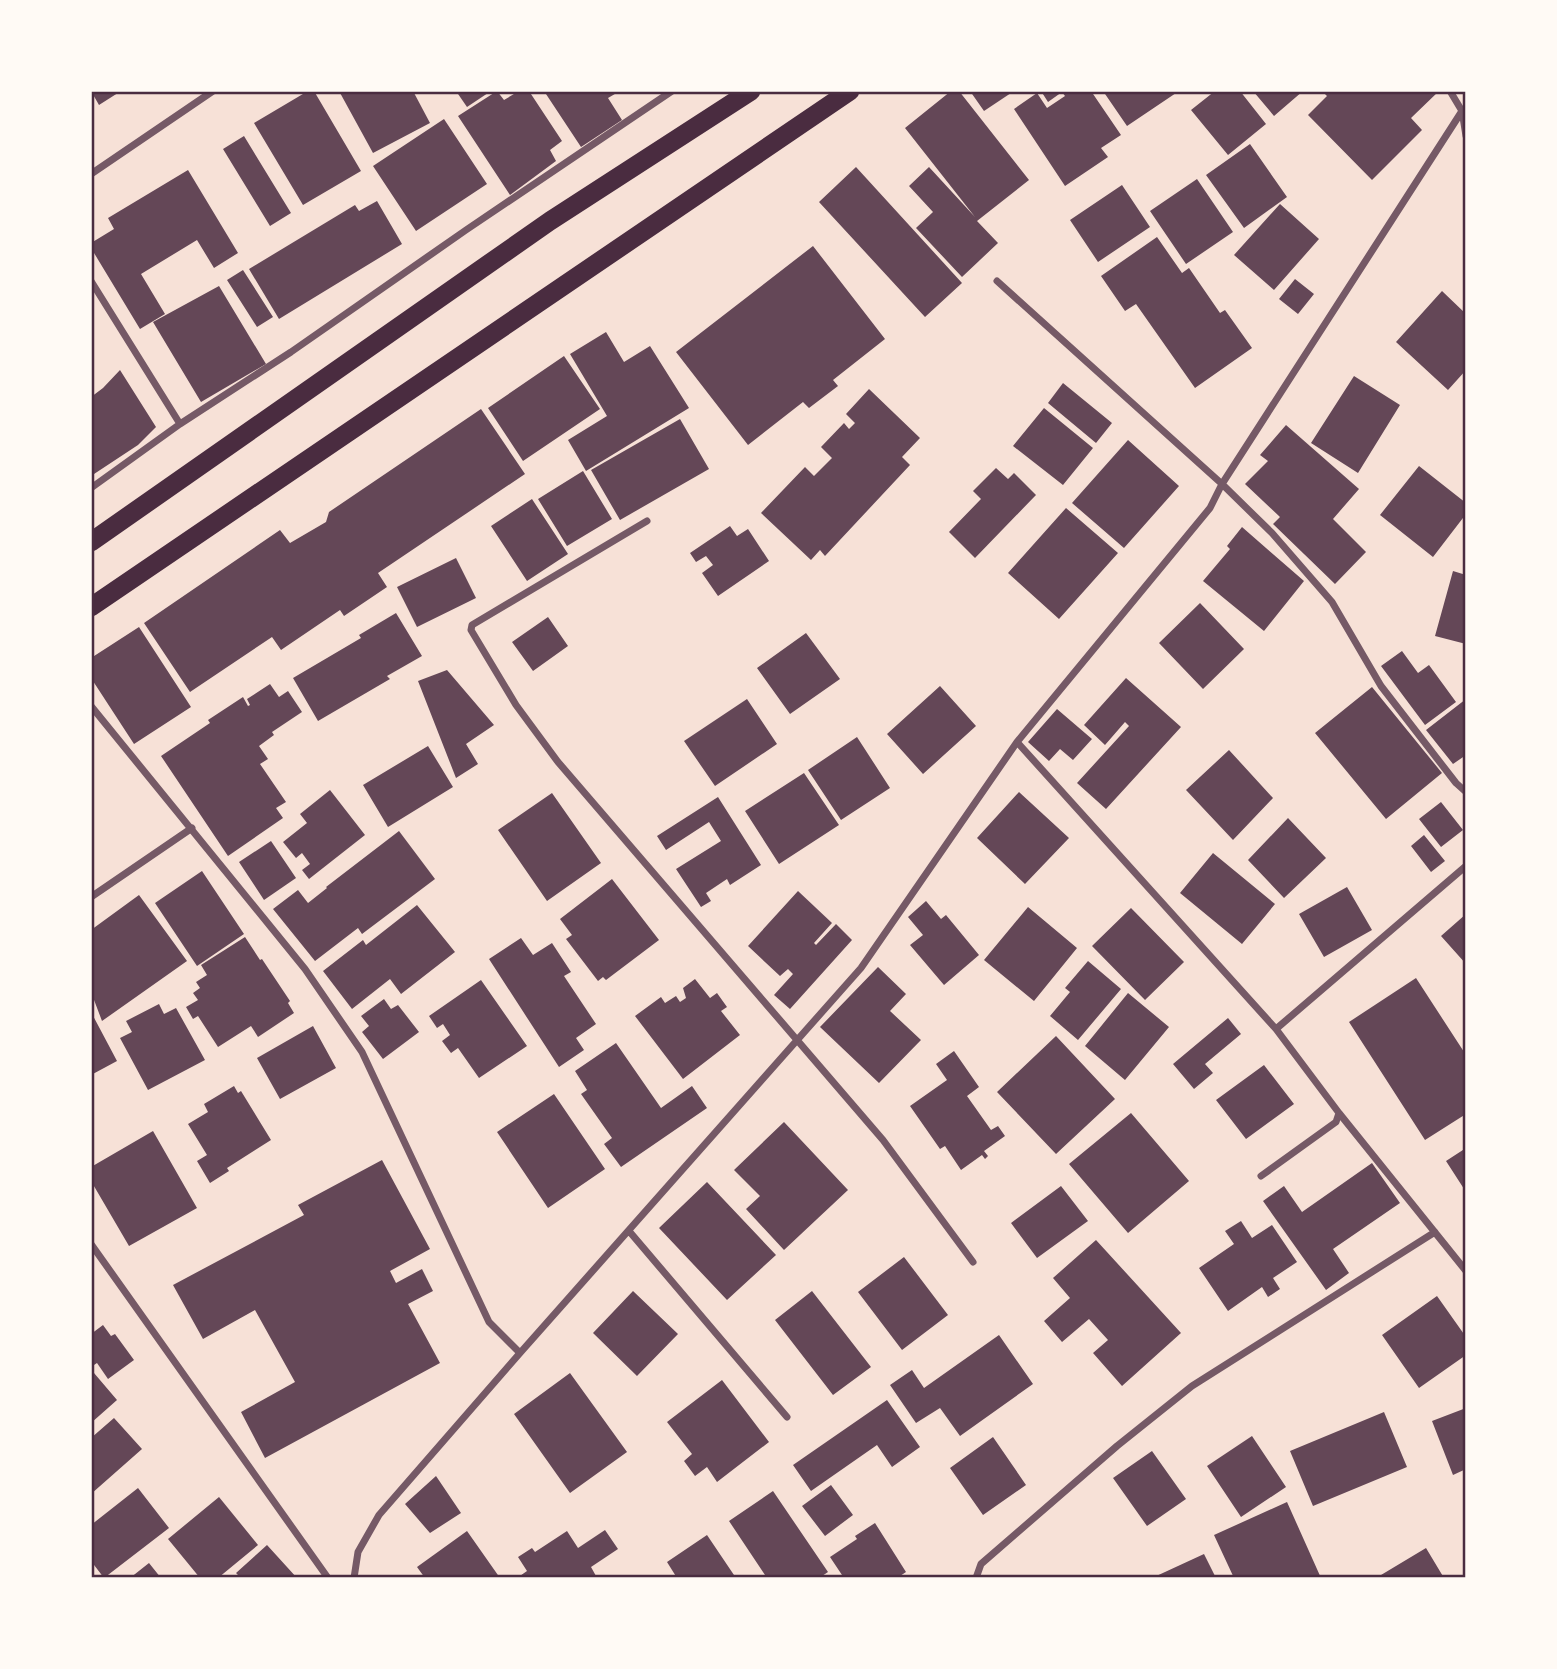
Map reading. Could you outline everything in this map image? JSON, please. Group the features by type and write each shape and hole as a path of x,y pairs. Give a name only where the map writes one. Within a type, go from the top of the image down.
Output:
{"highway":[{"path":"91,542 550,221 751,91"},
{"path":"91,607 850,91"}],"street":[{"path":"91,174 213,91"},
{"path":"91,488 180,424 291,352 455,237 672,91"},
{"path":"1450,91 1462,111 1466,135"},
{"path":"354,1578 358,1552 379,1515 861,968 1017,742 1210,508 1222,484 1462,111"},
{"path":"91,281 180,424"},
{"path":"997,281 1222,484 1272,533 1332,602 1381,686 1456,783 1466,792"},
{"path":"647,521 472,625 471,630 516,705 558,762 883,1140 973,1262"},
{"path":"91,706 305,970 362,1052 489,1322 520,1353"},
{"path":"1017,742 1276,1029 1339,1113 1466,1271"},
{"path":"91,897 192,828"},
{"path":"1276,1029 1466,866"},
{"path":"1261,1176 1336,1122 1339,1113"},
{"path":"629,1231 787,1417"},
{"path":"976,1578 982,1564 1116,1446 1192,1386 1435,1232"},
{"path":"91,1244 328,1578"}],"building":[{"path":"91,91 121,91 99,105"},
{"path":"308,91 314,91 361,171 303,205 254,123"},
{"path":"339,91 413,91 430,123 373,153"},
{"path":"456,91 491,91 467,107"},
{"path":"497,91 504,100 519,91 529,91 562,141 550,150 556,161 510,195 458,116"},
{"path":"544,91 620,91 608,98 622,120 581,147"},
{"path":"951,91 959,91 1029,180 977,221 998,243 962,277 916,228 933,212 909,186 929,167 975,217 905,128"},
{"path":"970,91 1014,91 984,111"},
{"path":"1041,91 1091,91 1121,135 1101,148 1108,157 1065,186 1014,109 1037,93 1047,108 1065,96 1062,92 1048,102"},
{"path":"1103,91 1179,91 1127,126"},
{"path":"1215,91 1240,91 1266,124 1228,155 1191,110"},
{"path":"1253,91 1303,91 1274,116"},
{"path":"1322,91 1439,91 1411,118 1422,130 1372,180 1308,115 1327,96"},
{"path":"444,119 487,184 416,231 373,166"},
{"path":"244,136 291,213 270,226 223,149"},
{"path":"1250,144 1287,197 1244,228 1206,175"},
{"path":"856,167 962,283 925,317 819,202"},
{"path":"188,170 238,253 214,268 197,240 141,274 165,314 140,329 91,248 91,243 114,229 108,218"},
{"path":"1197,179 1233,232 1186,264 1150,211"},
{"path":"1122,185 1150,227 1098,262 1070,220"},
{"path":"377,201 402,244 279,319 249,269 355,205 359,211"},
{"path":"1280,204 1319,239 1274,290 1234,255"},
{"path":"1157,237 1182,273 1189,268 1220,313 1225,310 1252,348 1195,388 1136,304 1125,311 1101,276"},
{"path":"813,246 885,339 833,380 838,386 809,408 803,402 748,445 676,352"},
{"path":"243,270 273,317 257,327 227,280"},
{"path":"1295,279 1314,294 1298,314 1279,299"},
{"path":"219,286 266,364 201,402 153,322"},
{"path":"1442,291 1466,314 1466,370 1448,390 1396,342"},
{"path":"606,332 624,362 650,346 689,408 586,471 568,440 607,416 570,354"},
{"path":"564,356 600,409 523,461 488,408"},
{"path":"120,370 156,427 138,445 91,476 91,397"},
{"path":"1354,376 1400,405 1358,473 1311,443"},
{"path":"1063,383 1112,423 1096,443 1048,403"},
{"path":"869,389 920,438 902,457 910,465 825,556 820,550 811,560 761,513 805,467 814,476 832,458 821,447 844,423 849,429 855,423 846,414"},
{"path":"1044,408 1093,448 1063,485 1013,446"},
{"path":"481,409 525,474 378,573 387,587 344,616 340,610 281,650 272,637 190,692 144,623 280,530 290,543 326,522 329,512"},
{"path":"680,419 709,469 620,520 591,470"},
{"path":"1286,425 1359,489 1333,519 1366,552 1335,584 1273,524 1280,517 1245,484 1268,461 1260,455"},
{"path":"1128,440 1179,486 1124,548 1072,503"},
{"path":"1419,466 1466,503 1466,514 1433,557 1380,515"},
{"path":"996,468 1008,479 1014,473 1036,495 975,558 949,532 981,499 973,491"},
{"path":"583,471 612,519 567,546 538,499"},
{"path":"532,499 568,554 527,581 491,526"},
{"path":"1066,508 1118,553 1059,619 1008,573"},
{"path":"730,526 737,536 748,529 769,561 718,596 702,573 713,565 706,556 696,562 690,553"},
{"path":"1242,527 1304,581 1264,631 1203,581 1230,549 1227,546"},
{"path":"456,558 476,598 417,627 397,587"},
{"path":"1453,571 1466,575 1466,644 1435,636"},
{"path":"1200,603 1244,649 1203,689 1159,643"},
{"path":"396,613 422,656 387,676 390,679 318,721 293,678 361,638 359,635"},
{"path":"548,617 568,646 533,671 512,642"},
{"path":"139,627 191,707 134,744 91,678 91,658"},
{"path":"806,633 840,679 790,714 757,668"},
{"path":"1402,651 1418,673 1429,665 1456,702 1425,725 1381,666"},
{"path":"447,670 494,725 466,744 478,764 456,778 418,681"},
{"path":"1126,678 1181,727 1106,809 1077,783 1129,726 1125,722 1105,745 1084,725"},
{"path":"270,684 279,697 288,691 302,712 272,732 274,735 259,746 268,759 260,764 286,802 276,808 283,818 228,856 161,756 243,697 248,706 250,705 247,699"},
{"path":"940,686 976,726 923,774 887,734"},
{"path":"1372,687 1442,773 1386,819 1315,733"},
{"path":"747,699 777,744 715,786 684,741"},
{"path":"1466,699 1466,755 1453,764 1426,730"},
{"path":"1057,709 1092,739 1073,760 1060,749 1049,761 1028,742"},
{"path":"857,737 890,788 841,820 808,770"},
{"path":"428,746 453,787 388,827 363,785"},
{"path":"1229,750 1273,798 1233,840 1186,790"},
{"path":"804,773 839,825 779,864 745,811"},
{"path":"330,790 365,835 309,879 302,870 310,864 302,853 296,858 283,842 307,823 300,814"},
{"path":"1019,792 1069,838 1025,884 977,838"},
{"path":"552,793 601,863 547,901 498,830"},
{"path":"718,797 761,865 730,885 727,879 706,893 711,901 701,907 676,869 721,841 709,822 666,850 657,836"},
{"path":"1441,802 1463,830 1441,847 1419,819"},
{"path":"1288,818 1326,858 1284,898 1248,860"},
{"path":"399,831 435,879 362,934 358,928 315,961 273,909 298,890 308,903"},
{"path":"1424,835 1445,861 1431,872 1411,846"},
{"path":"271,841 296,878 264,900 239,862"},
{"path":"1213,853 1275,904 1242,944 1180,893"},
{"path":"202,871 244,934 197,966 155,903"},
{"path":"612,879 659,940 606,980 603,977 598,981 566,939 572,935 560,919"},
{"path":"1347,887 1372,930 1324,957 1299,914"},
{"path":"798,891 832,923 814,943 816,945 836,924 852,940 790,1009 774,995 793,974 788,969 780,976 748,946"},
{"path":"139,895 187,961 102,1021 91,992 91,930"},
{"path":"926,901 941,919 946,915 979,955 944,985 910,945 923,935 908,917"},
{"path":"417,905 455,952 401,994 390,979 352,1009 323,971 363,940 366,945"},
{"path":"1028,907 1077,948 1034,1001 984,960"},
{"path":"1131,908 1184,962 1145,1000 1092,946"},
{"path":"1466,914 1466,964 1441,936"},
{"path":"245,937 290,1001 288,1003 294,1013 258,1037 251,1026 218,1047 198,1016 193,1019 186,1007 198,1000 193,993 200,988 196,982 207,975 201,965"},
{"path":"521,938 533,955 552,943 571,972 564,976 596,1024 576,1038 584,1050 559,1067 489,959"},
{"path":"1088,961 1121,989 1078,1040 1050,1016 1070,992 1065,988"},
{"path":"878,967 906,994 890,1011 921,1040 879,1083 820,1027"},
{"path":"1416,978 1466,1055 1466,1114 1425,1140 1349,1022"},
{"path":"695,979 710,998 717,993 727,1007 721,1011 740,1035 683,1079 635,1016 661,997 665,1003 676,996 680,1002 686,998 683,988"},
{"path":"481,980 527,1046 479,1078 458,1048 451,1053 442,1041 450,1035 443,1024 437,1028 429,1016"},
{"path":"1128,993 1169,1027 1125,1080 1085,1046"},
{"path":"384,999 391,1009 398,1005 419,1032 383,1059 362,1032 369,1026 361,1016"},
{"path":"159,1004 164,1014 176,1008 205,1060 148,1090 120,1038 132,1032 126,1021"},
{"path":"91,1012 117,1061 91,1075"},
{"path":"1228,1018 1241,1034 1205,1064 1213,1073 1194,1089 1173,1064"},
{"path":"313,1026 336,1068 280,1099 257,1058"},
{"path":"1056,1036 1115,1099 1056,1154 997,1092"},
{"path":"616,1043 661,1108 692,1086 707,1108 621,1167 604,1144 612,1138 581,1094 587,1090 575,1071"},
{"path":"954,1051 979,1087 967,1096 991,1130 998,1126 1005,1136 984,1151 988,1156 985,1159 982,1155 961,1170 945,1146 940,1149 910,1106 947,1080 936,1064"},
{"path":"1264,1065 1294,1104 1246,1139 1216,1100"},
{"path":"234,1086 238,1093 241,1091 271,1140 227,1168 229,1171 210,1183 197,1161 207,1155 188,1124 208,1112 204,1104"},
{"path":"554,1094 605,1169 548,1208 497,1132"},
{"path":"1131,1113 1189,1181 1128,1233 1069,1164"},
{"path":"784,1122 848,1190 784,1250 746,1209 760,1196 734,1170"},
{"path":"153,1131 197,1208 129,1246 91,1181 91,1167"},
{"path":"1466,1148 1466,1192 1446,1161"},
{"path":"382,1160 430,1249 390,1271 396,1283 422,1269 433,1291 408,1304 440,1363 265,1458 241,1412 295,1382 255,1310 203,1339 173,1285 304,1215 298,1205"},
{"path":"1372,1163 1400,1203 1333,1249 1349,1273 1326,1290 1263,1201 1284,1186 1302,1212"},
{"path":"707,1182 776,1255 727,1300 659,1228"},
{"path":"1061,1186 1088,1221 1037,1258 1011,1223"},
{"path":"1241,1221 1252,1238 1272,1225 1297,1262 1273,1278 1280,1289 1268,1297 1262,1287 1228,1311 1199,1268 1234,1244 1225,1231"},
{"path":"1096,1240 1181,1333 1122,1386 1093,1353 1108,1340 1089,1319 1062,1342 1044,1321 1070,1298 1053,1278"},
{"path":"904,1257 948,1315 902,1350 858,1292"},
{"path":"633,1291 678,1334 637,1376 593,1333"},
{"path":"812,1291 871,1367 833,1395 775,1320"},
{"path":"1437,1296 1466,1337 1466,1355 1419,1388 1382,1335"},
{"path":"103,1325 111,1336 115,1334 134,1360 108,1379 97,1363 91,1367 91,1334"},
{"path":"999,1335 1033,1384 960,1436 940,1408 916,1423 890,1385 912,1370 924,1388"},
{"path":"94,1373 117,1400 91,1423 91,1375"},
{"path":"570,1373 627,1452 570,1493 514,1414"},
{"path":"722,1380 769,1442 717,1482 707,1467 695,1476 684,1461 692,1454 667,1422"},
{"path":"887,1400 920,1447 892,1467 877,1445 811,1491 793,1465"},
{"path":"1466,1408 1466,1469 1453,1475 1432,1421"},
{"path":"1384,1412 1407,1467 1313,1506 1290,1451"},
{"path":"114,1418 142,1449 91,1494 91,1438"},
{"path":"1252,1436 1286,1487 1241,1517 1207,1466"},
{"path":"993,1437 1026,1485 983,1515 950,1468"},
{"path":"1152,1451 1186,1499 1147,1526 1113,1478"},
{"path":"436,1476 461,1513 430,1533 405,1504"},
{"path":"831,1485 853,1515 825,1536 802,1506"},
{"path":"138,1488 169,1528 104,1578 91,1561 91,1525"},
{"path":"773,1491 828,1572 819,1578 767,1578 729,1521"},
{"path":"219,1497 258,1545 218,1578 200,1578 168,1539"},
{"path":"1287,1502 1321,1578 1234,1578 1214,1535"},
{"path":"875,1523 906,1572 897,1578 844,1578 830,1557"},
{"path":"605,1530 618,1549 591,1567 596,1576 593,1578 517,1578 527,1571 518,1557 532,1548 535,1552 567,1531 578,1548"},
{"path":"467,1531 500,1578 425,1578 417,1567"},
{"path":"707,1535 736,1578 677,1578 667,1562"},
{"path":"267,1545 297,1578 241,1578 236,1573"},
{"path":"1426,1548 1444,1578 1376,1578"},
{"path":"1204,1554 1216,1578 1152,1578"},
{"path":"149,1563 161,1578 130,1578"}]}
